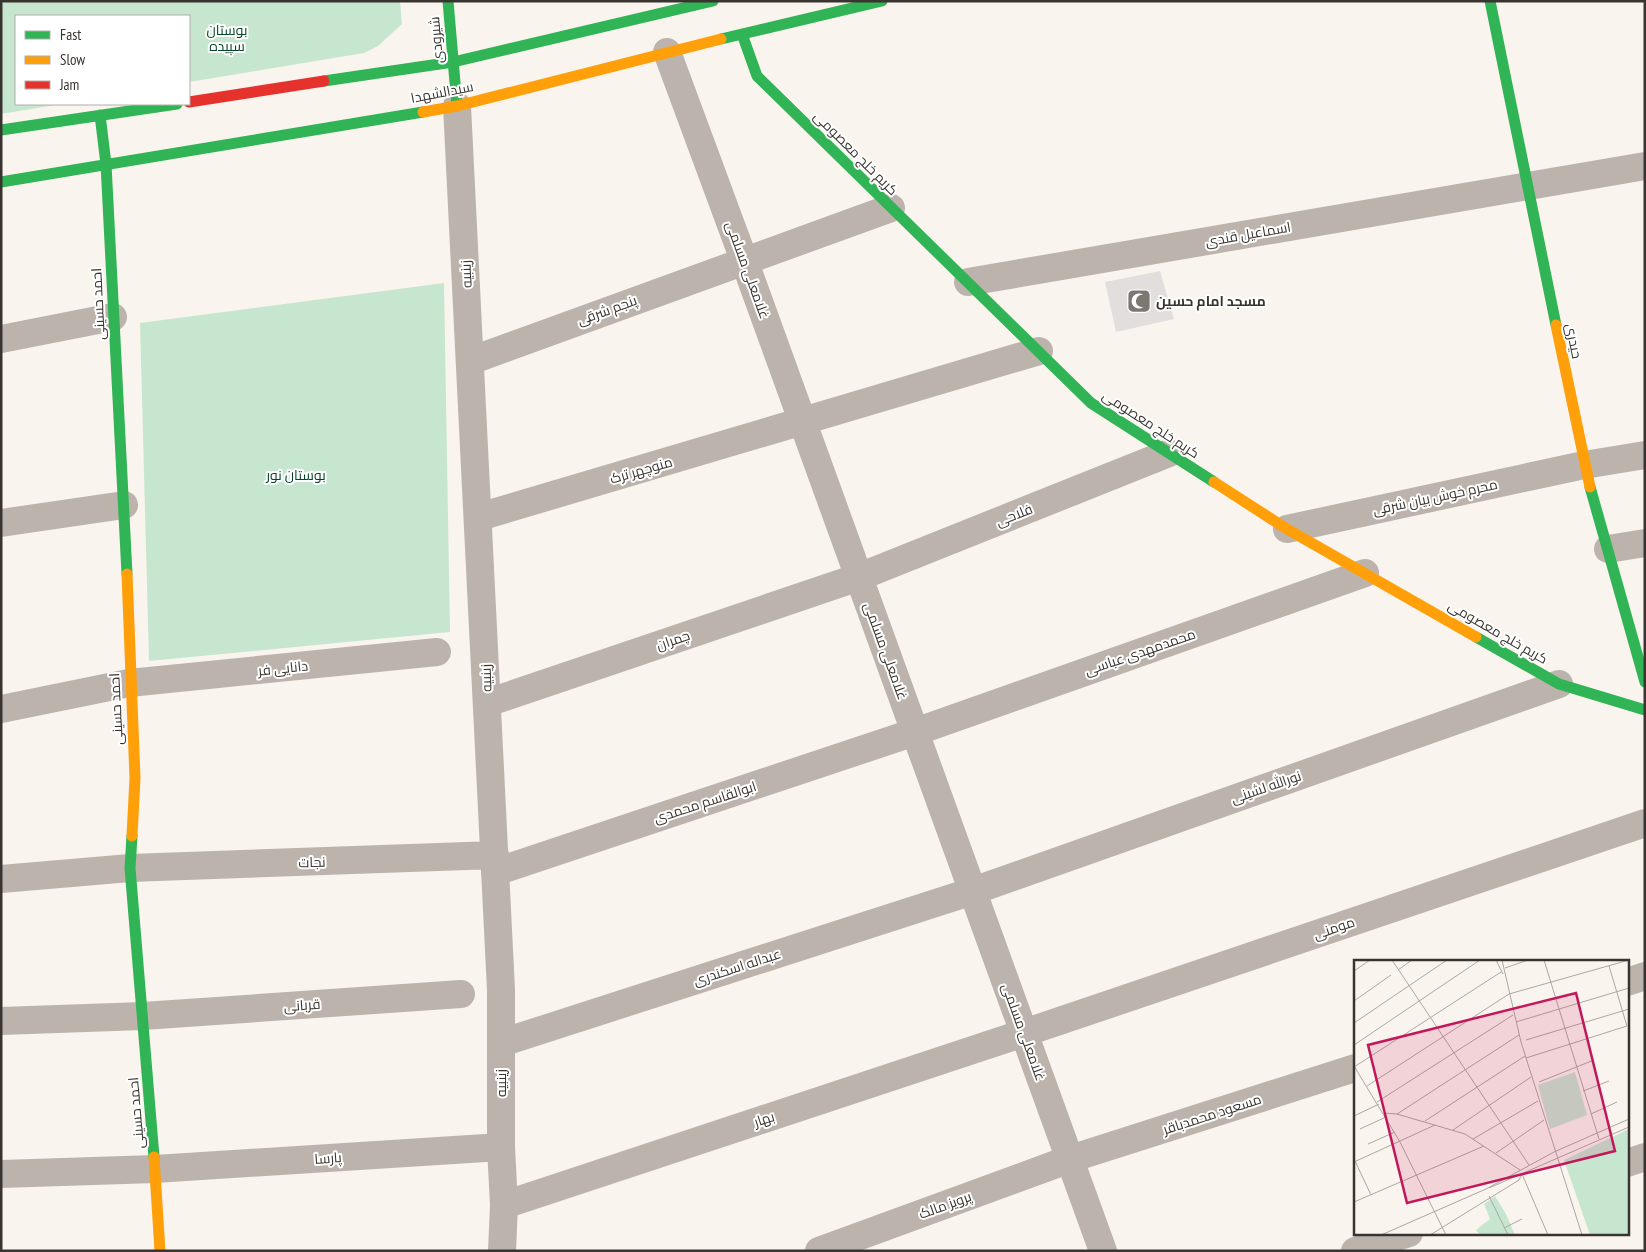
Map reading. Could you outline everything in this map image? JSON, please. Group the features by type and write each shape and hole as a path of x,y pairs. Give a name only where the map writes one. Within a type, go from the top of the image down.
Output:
{"street":[{"name":"شیرودی","path":"448,1 457,106"},
{"name":"سیدالشهدا","path":"190,102 453,62 713,1"},
{"name":"سیدالشهدا","path":"1,182 457,106 666,52 882,1"},
{"name":"حیدری","path":"1490,1 1584,465 1644,677"},
{"name":"کریم خلج معصومی","path":"742,34 757,76 1092,403 1287,529 1559,684 1645,710"},
{"name":"غلامعلی مسلمی","path":"666,52 744,260 1103,1251"},
{"path":"1,130 170,105"},
{"name":"زینبیه","path":"457,106 501,990 501,1147 504,1205 502,1251"},
{"name":"احمد حسینی","path":"100,115 106,164 124,505 135,778 130,868 156,1169 160,1251"},
{"name":"اسماعیل قندی","path":"968,282 1645,166"},
{"name":"پنجم شرقی","path":"470,361 891,208"},
{"path":"1,339 113,317"},
{"name":"منوچهر ترک","path":"479,518 1039,351"},
{"name":"فلاحی","path":"859,577 1169,453"},
{"name":"محرم خوش بیان شرقی","path":"1287,529 1584,465 1645,455"},
{"path":"1,523 124,505"},
{"path":"1608,549 1645,543"},
{"name":"محمدمهدی عباسی","path":"915,732 1365,573"},
{"name":"چمران","path":"486,702 859,577"},
{"name":"دانایی فر","path":"1,709 130,683 437,652"},
{"name":"نورالله لشینی","path":"973,891 1559,684"},
{"name":"ابوالقاسم محمدی","path":"495,864 915,732"},
{"name":"مومنی","path":"1024,1033 1645,823"},
{"name":"نجات","path":"1,879 130,868 495,864"},
{"name":"عبداله اسکندری","path":"501,1043 973,891"},
{"path":"1628,982 1645,976"},
{"name":"قربانی","path":"1,1020 143,1016 461,994"},
{"name":"بهار","path":"504,1205 1024,1033"},
{"name":"مسعود محمدباقر","path":"1070,1159 1354,1068"},
{"name":"پارسا","path":"1,1174 156,1169 501,1147"},
{"path":"1628,1163 1645,1157"},
{"name":"پرویز مالک","path":"819,1251 1070,1159"},
{"path":"1355,1251 1406,1234"}],"green space":[{"name":"بوستان سپیده","path":"1,1 400,1 402,24 378,46 364,53 190,82 190,15 15,15 15,105 55,105 1,114"},
{"name":"بوستان نور","path":"444,283 450,632 149,661 140,323"}],"building":[{"name":"مسجد امام حسین","path":"1160,271 1174,319 1116,332 1105,282"}],"traffic: fast":[{"path":"448,1 457,106"},
{"path":"324,81 453,62 713,1"},
{"path":"721,39 882,1"},
{"path":"1490,1 1556,325"},
{"path":"742,34 757,76 1091,403 1214,482"},
{"path":"1,130 170,105"},
{"path":"1,182 423,112"},
{"path":"100,115 106,164 127,574"},
{"path":"1590,487 1645,682"},
{"path":"1476,637 1559,684 1645,710"},
{"path":"132,836 130,868 154,1157"}],"traffic: slow":[{"path":"423,112 457,106 721,39"},
{"path":"1556,325 1590,487"},
{"path":"1214,482 1287,529 1476,637"},
{"path":"127,574 135,778 132,836"},
{"path":"154,1157 160,1251"}],"traffic: jam":[{"path":"190,102 324,81"}],"place":[{"name":"مسجد امام حسین","path":"1139,301"}]}
